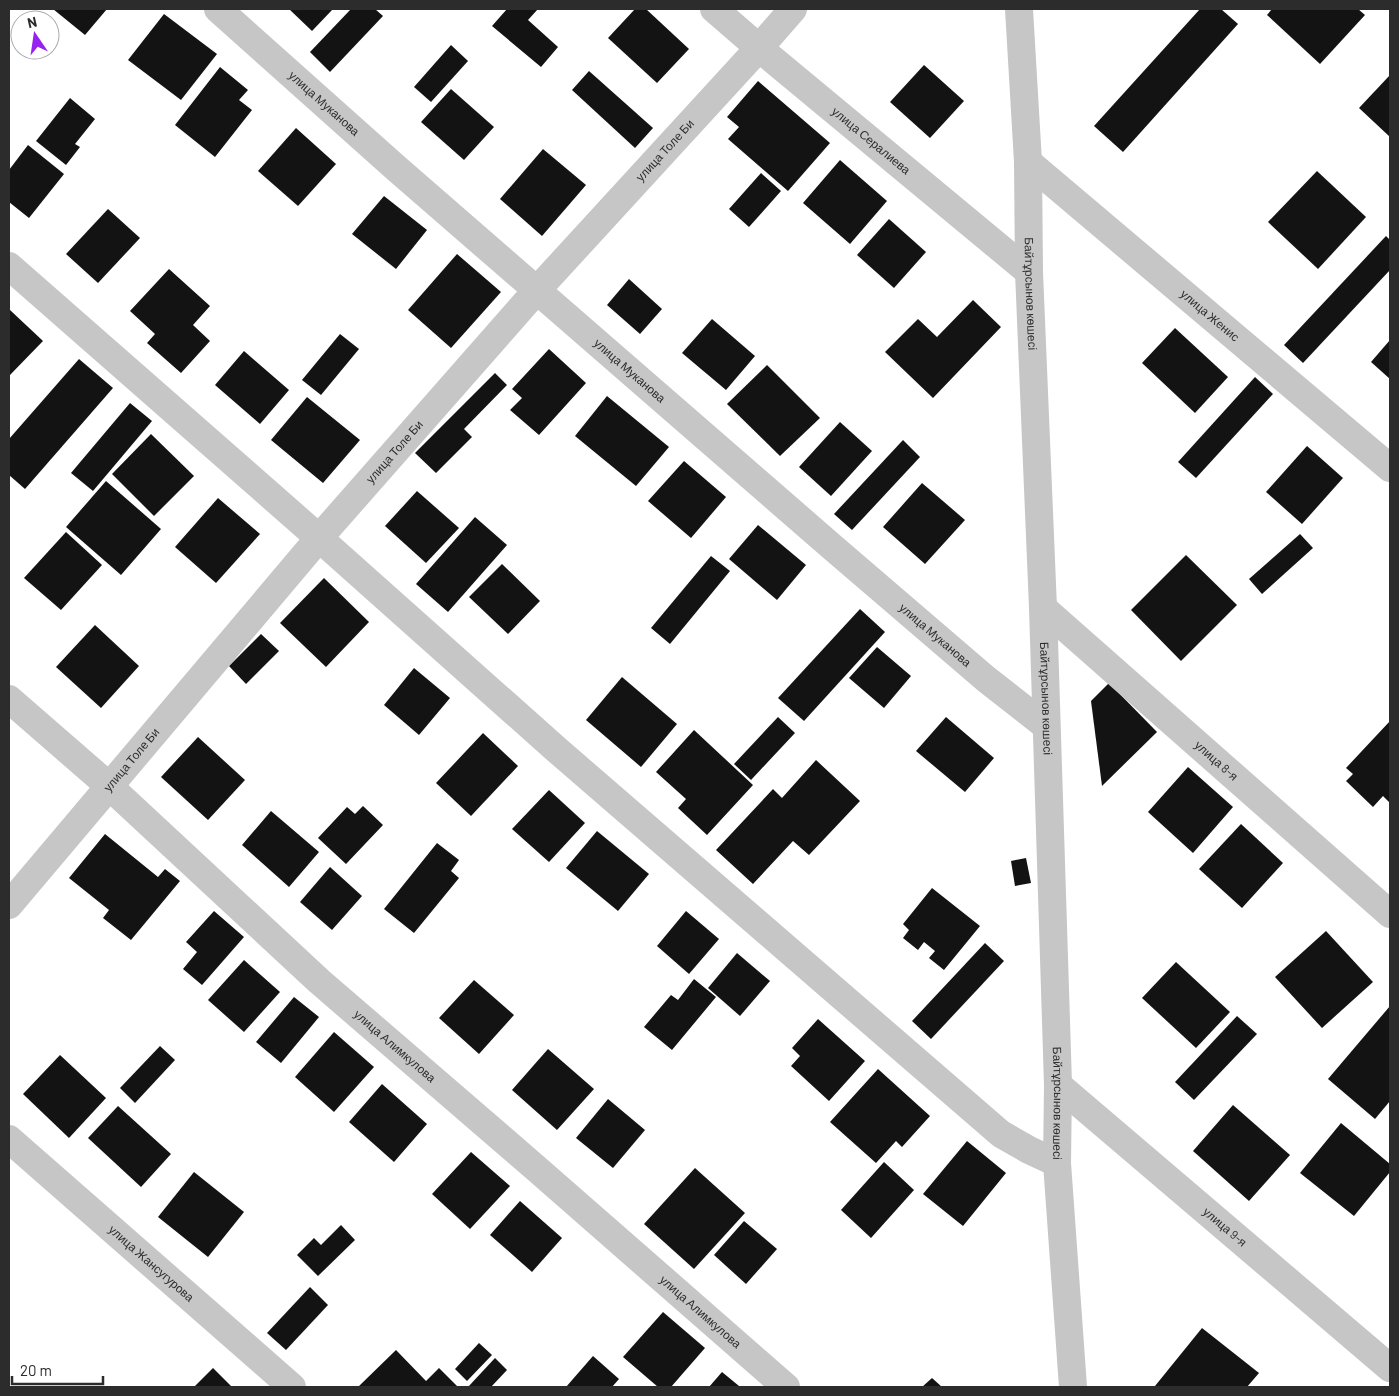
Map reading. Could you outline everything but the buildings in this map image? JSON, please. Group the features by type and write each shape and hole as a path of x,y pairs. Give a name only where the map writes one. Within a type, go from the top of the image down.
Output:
{"street":[{"name":"улица Муканова","path":"218,9 396,168 978,672 1046,726"},
{"name":"улица Сералиева","path":"714,9 1029,272"},
{"name":"улица Толе Би","path":"9,905 319,538 537,290 793,9"},
{"name":"Байтұрсынов көшесі","path":"1019,9 1028,162 1029,272 1043,608 1058,1085 1057,1163 1073,1387"},
{"name":"улица Женис","path":"1028,162 1390,468"},
{"path":"9,266 319,538 564,757 1001,1134 1057,1163"},
{"name":"улица 8-я","path":"1043,608 1390,914"},
{"name":"улица Алимкулова","path":"9,699 109,786 319,981 786,1387"},
{"name":"улица 9-я","path":"1058,1085 1390,1368"},
{"name":"улица Жансугурова","path":"9,1139 292,1387"}]}
